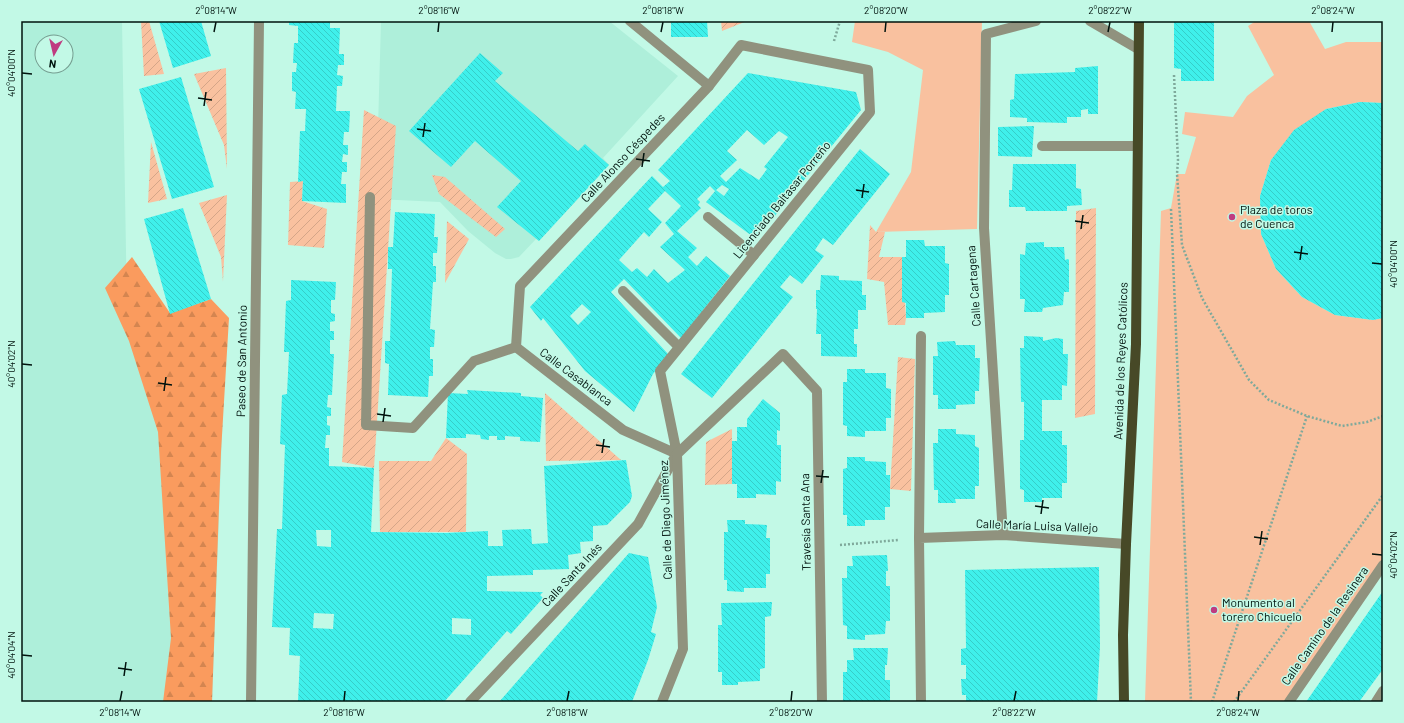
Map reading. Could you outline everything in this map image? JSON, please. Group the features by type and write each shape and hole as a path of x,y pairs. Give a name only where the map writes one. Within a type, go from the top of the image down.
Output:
{"main road":[{"name":"Avenida de los Reyes Católicos","path":"1124,702 1123,636 1126,544 1136,344 1139,21"}],"street":[{"name":"Paseo de San Antonio","path":"251,702 259,21"},
{"path":"630,21 709,86"},
{"name":"Calle Cartagena","path":"1003,535 984,228 986,34 1036,21"},
{"path":"1090,21 1138,50"},
{"name":"Calle Alonso Céspedes","path":"516,347 520,286 709,86 741,45"},
{"name":"Licenciado Baltasar Porreño","path":"677,454 660,371 870,112 868,70 741,45"},
{"path":"1042,146 1137,146"},
{"path":"370,197 366,425 413,428 474,362 516,347"},
{"path":"708,217 754,255"},
{"path":"623,291 679,347"},
{"path":"921,702 919,538 922,336"},
{"name":"Calle Casablanca","path":"516,347 623,430 677,454"},
{"name":"Calle de Diego Jiménez","path":"662,702 683,650 677,454 783,354"},
{"name":"Travesía Santa Ana","path":"783,354 817,391 822,702"},
{"name":"Calle Santa Inés","path":"470,702 638,524 677,454"},
{"name":"Calle María Luisa Vallejo","path":"919,538 1003,535 1126,544"},
{"name":"Calle Camino de la Resinera","path":"1289,702 1383,565"},
{"path":"1376,702 1383,691"}],"path":[{"path":"1174,76 1178,160 1177,174 1182,245 1202,298 1249,380 1269,400 1307,416 1342,426 1367,422 1383,416"},
{"path":"1171,209 1191,702"},
{"path":"1212,702 1307,416"},
{"path":"1234,702 1383,495"},
{"path":"819,547 919,538"}],"shaded area":[{"path":"21,21 122,21 127,309 223,409 212,702 21,702"},
{"path":"141,21 149,21 164,74 144,76"},
{"path":"381,21 609,21 678,76 603,158 609,165 539,241 536,239 519,257 506,259 495,253 468,231 440,202 376,199"},
{"path":"721,21 747,21 722,31"},
{"path":"855,21 982,21 977,229 876,232 911,172 923,70 888,52 852,42"},
{"path":"1256,21 1309,21 1325,49 1346,42 1383,42 1383,103 1360,102 1326,109 1271,160 1260,196 1261,234 1276,269 1302,297 1335,315 1373,320 1383,318 1383,565 1289,702 1145,702 1161,211 1171,208 1177,174 1185,174 1196,137 1182,134 1185,112 1233,117 1247,96 1274,75 1248,26"},
{"path":"226,68 227,169 224,145 194,74"},
{"path":"364,110 396,126 374,468 342,462"},
{"path":"151,142 167,199 148,203"},
{"path":"432,175 445,177 505,229 496,237 439,194"},
{"path":"303,181 302,201 327,209 324,248 288,245 290,182"},
{"path":"227,195 223,282 221,257 199,203"},
{"path":"1096,208 1095,414 1075,418 1076,211"},
{"path":"447,221 469,239 445,283"},
{"path":"870,225 876,232 885,232 879,257 902,257 906,318 905,325 888,325 884,282 867,279"},
{"path":"898,357 915,359 911,491 890,489"},
{"path":"545,393 621,460 546,461"},
{"path":"732,429 732,484 705,485 706,442"},
{"path":"446,438 467,454 466,532 380,532 379,461 431,461"}],"green space":[{"path":"132,257 170,313 211,299 229,318 221,452 212,702 163,702 171,638 158,432 129,341 105,288"}],"building":[{"path":"159,21 201,21 211,56 173,68"},
{"path":"289,21 330,21 330,28 340,28 339,54 344,54 344,65 338,65 337,75 343,76 342,86 337,86 336,111 350,111 349,132 344,132 343,145 348,145 348,155 343,154 342,162 347,162 347,172 342,172 341,184 346,184 346,203 302,201 303,181 298,182 300,131 305,131 306,109 295,109 296,92 292,91 292,72 296,72 297,63 293,63 294,43 298,43 298,26 289,25"},
{"path":"671,21 707,21 708,37 671,37"},
{"path":"1174,21 1214,21 1214,81 1181,81 1181,69 1174,68"},
{"path":"480,53 503,73 495,81 578,151 585,144 609,165 539,241 497,207 521,181 475,141 451,167 409,131"},
{"path":"1098,66 1098,114 1088,114 1088,109 1081,110 1081,117 1067,117 1067,123 1027,122 1027,118 1010,117 1010,100 1014,99 1015,74 1075,72 1075,68"},
{"path":"748,73 856,92 861,110 756,239 706,202 716,190 715,191 710,186 697,199 700,202 698,205 701,208 677,231 697,248 688,257 697,266 706,256 730,276 681,338 624,279 611,292 668,354 653,374 634,412 585,371 543,318 541,321 530,307 652,176 663,187 670,181 658,170","holes":["747,130 764,145 779,131 788,137 764,167 767,169 759,180 740,168 726,182 720,176 737,160 727,151","722,185 729,189 724,196 716,190","665,191 681,206 665,223 674,234 660,247 685,270 668,283 654,269 647,277 637,268 632,272 619,260 644,232 649,237 662,222 648,209","582,304 591,312 578,325 570,316"]},
{"path":"181,77 214,187 172,199 139,89"},
{"path":"1360,102 1383,103 1383,318 1373,320 1335,315 1302,297 1276,269 1261,234 1260,196 1271,160 1294,130 1326,109"},
{"path":"1034,126 1032,157 998,156 998,127"},
{"path":"860,149 890,174 833,245 823,238 815,250 824,256 802,284 790,275 780,287 793,297 712,398 681,374"},
{"path":"1013,164 1076,164 1076,188 1081,189 1082,205 1067,206 1067,211 1026,211 1025,207 1009,207 1009,190 1012,190"},
{"path":"183,208 211,299 170,314 144,219"},
{"path":"395,212 435,214 434,237 438,237 437,253 433,253 433,266 436,266 436,282 433,282 430,329 435,330 434,347 430,347 430,359 433,359 433,376 429,376 428,397 388,395 389,364 385,363 385,341 390,341 392,269 388,269 388,247 393,247"},
{"path":"906,240 924,240 925,246 945,246 945,263 949,264 949,295 945,295 945,312 924,313 924,318 906,318 906,303 902,302 902,257 906,257"},
{"path":"1044,242 1044,247 1064,247 1065,260 1069,260 1069,292 1064,292 1063,305 1043,308 1042,312 1024,312 1025,299 1020,299 1020,254 1025,255 1026,243"},
{"path":"821,275 839,276 839,280 862,281 862,295 866,295 866,310 858,310 858,329 854,329 854,344 857,344 857,357 821,356 821,334 816,334 816,290 820,290"},
{"path":"291,280 336,282 335,300 331,300 331,313 335,314 335,321 330,322 330,331 334,331 334,340 330,340 330,354 334,354 332,395 328,395 327,407 331,408 331,416 327,416 327,425 330,426 330,435 326,435 325,448 329,448 329,466 374,468 371,532 446,533 488,531 488,546 503,546 502,530 531,529 532,544 548,543 544,466 626,460 632,496 630,502 607,525 593,526 593,541 580,542 581,553 568,555 569,569 533,570 533,575 487,576 487,591 543,592 540,595 543,598 511,634 507,631 444,702 298,702 300,656 289,655 290,628 272,627 277,529 282,529 285,445 280,444 282,395 287,394 289,352 284,352 286,301 291,300","holes":["316,530 331,530 331,547 317,546","314,613 334,614 333,629 313,628","452,618 471,619 471,635 452,634"]},
{"path":"1024,336 1043,337 1043,341 1056,338 1063,339 1063,354 1068,354 1067,386 1062,385 1062,400 1042,400 1042,431 1062,431 1062,445 1067,445 1067,483 1062,483 1062,498 1042,498 1042,502 1024,502 1024,490 1020,489 1020,440 1024,440 1024,402 1021,402 1020,348 1024,348"},
{"path":"955,341 956,345 975,345 975,358 980,358 979,391 975,391 975,404 956,405 956,409 938,409 938,395 933,395 933,356 938,356 937,342"},
{"path":"847,369 865,369 865,373 886,373 886,388 891,389 891,418 886,418 886,431 865,431 865,437 847,436 847,426 843,425 843,382 847,382"},
{"path":"467,390 521,393 521,396 543,398 540,442 520,441 520,437 505,436 505,440 497,440 497,436 489,436 489,440 481,439 480,435 466,434 466,438 446,438 448,393 468,394"},
{"path":"763,399 780,413 780,431 777,430 777,445 781,445 781,482 776,481 776,495 756,494 756,498 737,498 737,484 732,484 732,441 737,441 737,427 747,427 747,419"},
{"path":"938,429 956,429 956,434 975,435 975,446 979,448 979,486 975,486 975,499 955,499 956,503 938,503 938,490 934,490 933,443 938,443"},
{"path":"847,457 865,457 865,461 886,462 886,475 890,475 890,507 885,507 885,520 865,520 865,526 847,526 847,515 843,515 843,469 847,468"},
{"path":"727,520 745,520 745,524 767,525 766,538 770,538 770,574 766,574 766,588 744,588 744,592 727,591 727,580 724,580 724,532 728,532"},
{"path":"629,553 648,557 657,607 651,632 656,634 632,702 499,702"},
{"path":"887,555 888,571 886,571 886,586 890,586 890,621 886,621 885,634 865,635 865,640 847,639 847,626 843,625 842,578 847,578 847,566 853,566 852,556"},
{"path":"1099,567 1100,646 1097,702 966,702 966,695 962,695 961,679 966,679 966,665 961,665 961,649 966,648 965,570"},
{"path":"1383,591 1383,669 1359,702 1306,702"},
{"path":"772,602 771,616 765,617 765,668 760,669 760,681 738,682 738,685 722,685 722,672 718,672 718,625 722,625 721,603"},
{"path":"853,648 888,648 887,665 885,665 885,680 890,680 890,702 843,702 843,672 847,672 847,660 854,660"}],"place":[{"name":"Plaza de toros de Cuenca","path":"1232,217"},
{"name":"Monumento al torero Chicuelo","path":"1214,610"}]}
